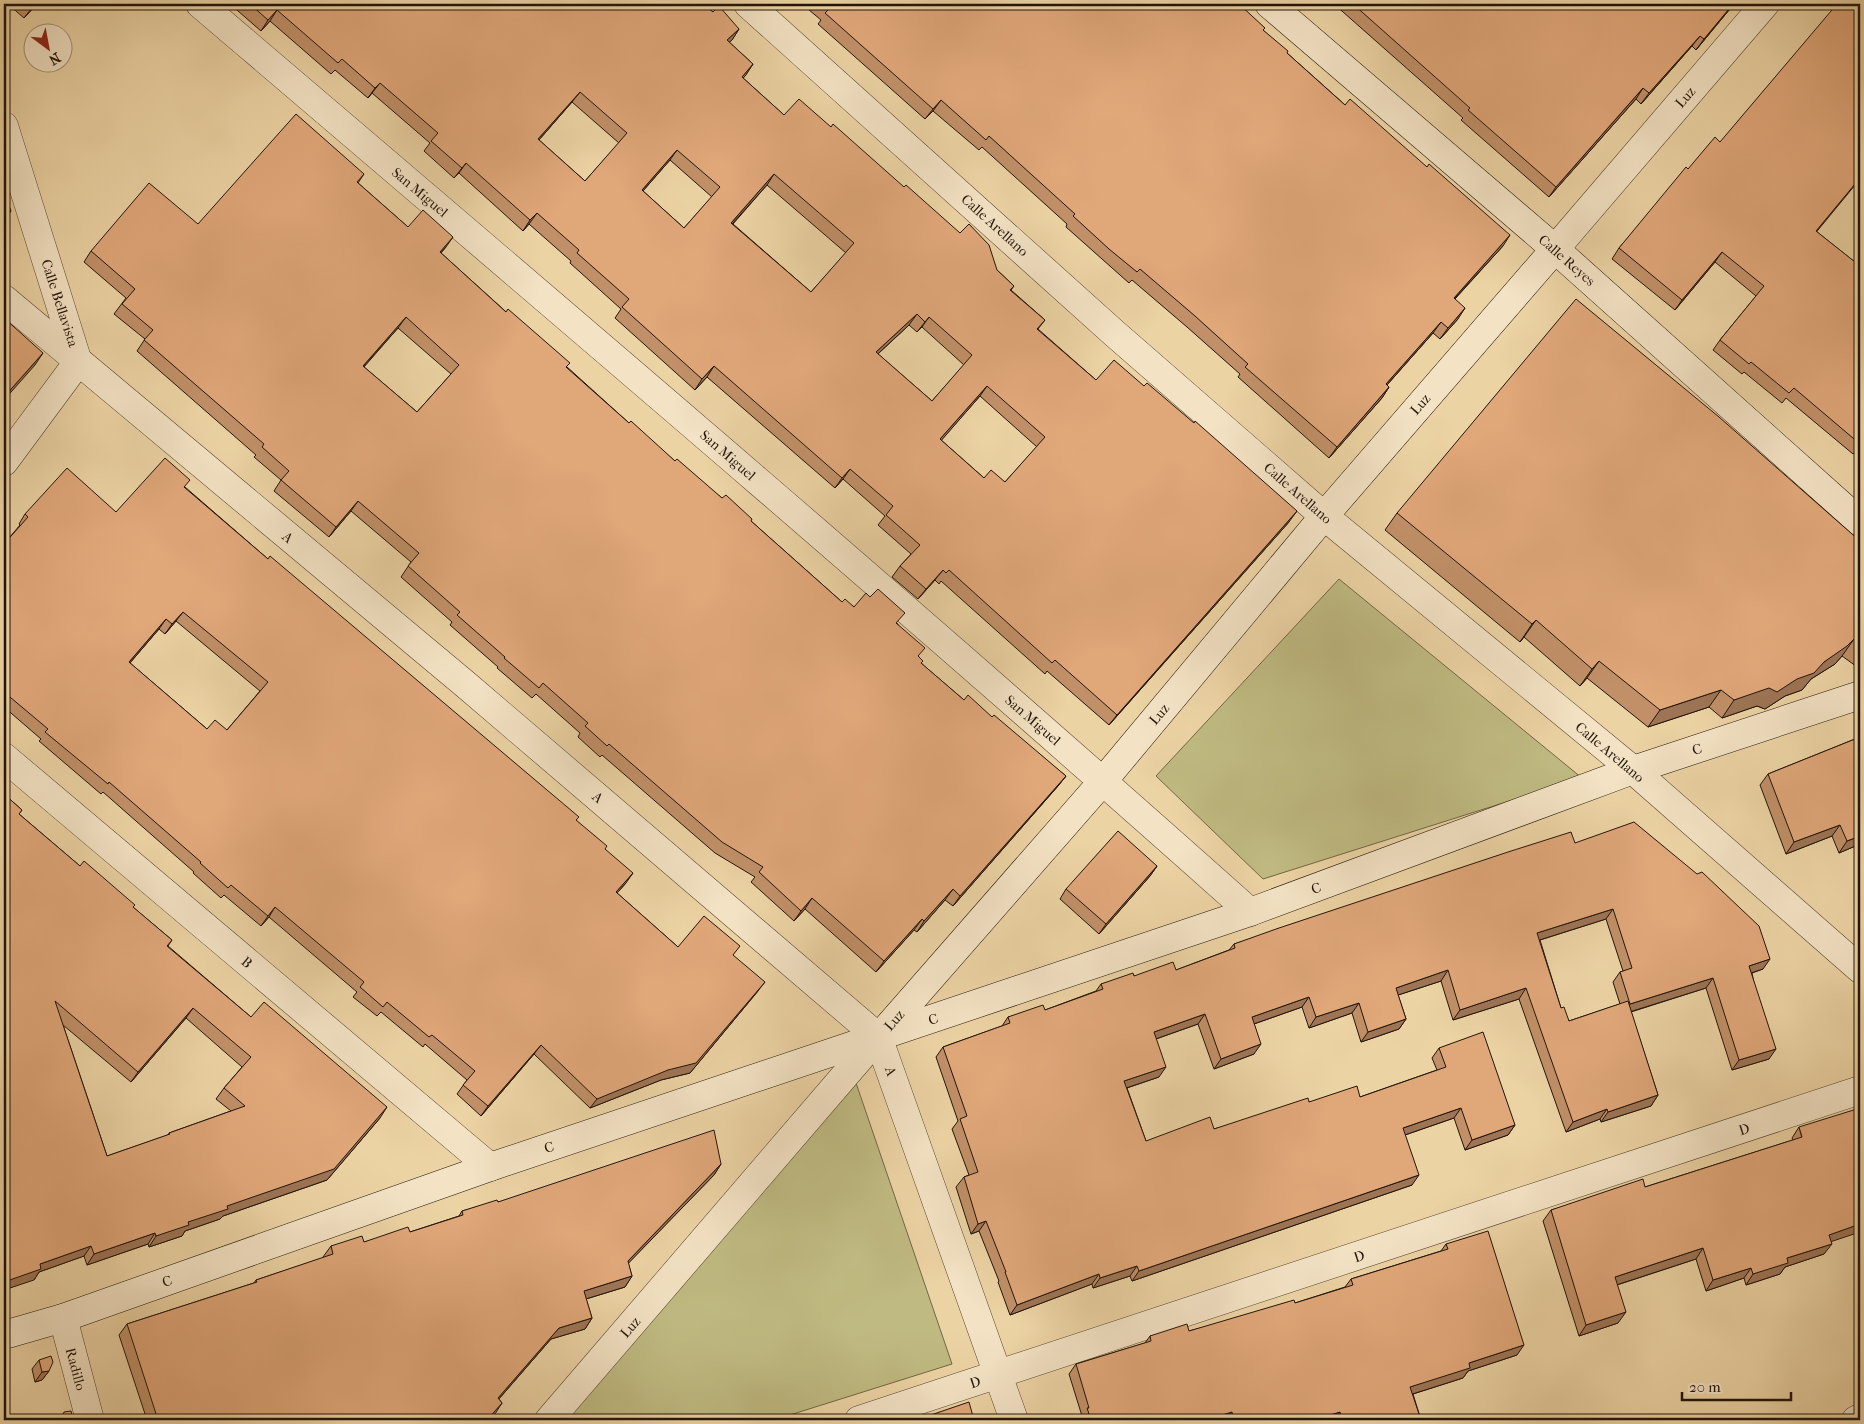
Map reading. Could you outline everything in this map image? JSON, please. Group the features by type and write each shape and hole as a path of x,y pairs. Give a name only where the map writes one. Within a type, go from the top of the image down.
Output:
{"street":[{"name":"San Miguel","path":"200,4 694,426 1103,781 1250,912"},
{"name":"Calle Arellano","path":"748,4 1114,333 1324,516 1633,770 1860,969"},
{"name":"Calle Reyes","path":"1269,4 1555,249 1860,522"},
{"name":"Luz","path":"549,1420 878,1037 1103,781 1324,516 1765,4"},
{"name":"Calle Bellavista","path":"4,126 78,362 4,462"},
{"name":"A","path":"4,299 458,678 878,1037 1014,1420"},
{"name":"C","path":"4,1335 63,1318 490,1167 1250,912 1633,770 1860,695"},
{"name":"B","path":"4,757 490,1167"},
{"name":"D","path":"859,1420 1860,1090"},
{"name":"Radillo","path":"63,1318 90,1420"},
{"path":"1856,1420 1860,1418"}],"shaded area":[{"path":"1339,579 1582,778 1263,879 1156,776"},
{"path":"855,1080 952,1364 774,1420 557,1420"}],"building":[{"path":"25,4 35,4 31,9"},
{"path":"250,4 703,4 713,12 719,6 739,29 727,40 753,64 742,77 784,115 799,99 831,127 833,124 904,187 906,185 960,233 969,224 989,245 997,270 1014,286 1010,290 1045,320 1037,329 1096,380 1114,360 1144,386 1147,383 1194,423 1195,421 1297,511 1117,715 1055,660 1052,663 949,570 946,573 943,570 926,589 900,566 920,545 886,515 893,506 850,469 842,478 714,366 702,379 622,307 629,299 577,253 579,250 537,213 530,220 466,163 462,168 431,141 438,133 380,83 375,88 342,59 338,63 277,10 268,20","holes":["580,92 627,133 585,181 538,139","677,150 720,187 684,228 642,190","774,174 854,243 811,292 731,223","917,314 925,322 929,317 972,355 932,401 876,352","987,386 1045,437 1005,482 991,470 984,478 940,439"]},
{"path":"822,4 1239,4 1265,28 1263,30 1288,51 1287,53 1345,105 1350,99 1427,167 1429,164 1510,235 1454,298 1465,308 1448,328 1441,322 1386,384 1389,387 1337,447 1245,367 1248,364 1195,316 1140,269 1137,272 1109,249 1073,216 1075,214 989,136 986,140 941,100 933,109 825,13 828,10"},
{"path":"1353,4 1733,4 1704,39 1700,36 1649,93 1643,88 1556,187 1468,110 1470,108"},
{"path":"1837,4 1860,4 1860,178 1816,231 1860,266 1860,444 1794,388 1789,393 1720,340 1764,286 1722,252 1682,300 1619,248 1686,167 1688,169 1715,137 1720,142"},
{"path":"296,114 364,174 357,182 408,227 423,210 453,237 440,252 506,312 508,309 570,363 566,367 629,423 631,421 675,461 677,459 722,498 726,495 752,519 751,521 842,602 845,599 854,607 866,593 870,597 878,589 905,613 896,623 925,648 918,656 923,661 921,663 964,700 968,695 992,717 994,715 1066,776 960,896 953,889 924,921 922,919 884,961 812,898 801,911 759,872 763,867 722,842 609,744 607,746 585,726 588,723 543,683 539,688 457,615 460,612 408,566 419,553 358,501 336,527 281,480 289,471 262,447 264,444 144,340 153,330 122,304 135,289 91,251 149,183 198,224","holes":["406,317 459,365 417,412 363,366"]},
{"path":"4,192 11,211 4,215"},
{"path":"1576,299 1719,417 1860,541 1860,643 1854,639 1824,662 1814,673 1797,679 1777,692 1769,688 1734,700 1721,690 1660,710 1599,661 1592,669 1536,620 1532,624 1397,513"},
{"path":"4,318 43,353 4,397"},
{"path":"165,458 190,480 184,487 268,559 270,556 579,817 576,820 607,846 605,849 633,873 616,892 678,947 704,916 740,946 733,955 765,982 696,1063 668,1070 597,1099 541,1045 488,1106 463,1085 475,1071 432,1035 429,1037 387,1002 383,1007 360,987 364,982 275,907 268,916 231,885 228,888 109,782 108,784 45,732 48,729 4,692 4,544 28,517 25,514 67,468 116,512","holes":["183,612 268,682 227,730 215,720 207,729 129,662 166,619 172,624"]},
{"path":"1860,737 1860,836 1847,841 1840,825 1794,842 1768,774"},
{"path":"4,794 22,810 19,814 80,866 84,861 135,905 133,907 172,940 167,946 251,1017 264,1002 387,1107 334,1169 227,1206 228,1209 188,1222 189,1225 156,1236 155,1233 94,1254 91,1246 40,1264 41,1269 4,1282","holes":["55,1001 138,1072 193,1008 251,1057 224,1088 245,1106 107,1156"]},
{"path":"1634,822 1697,874 1702,872 1759,926 1770,959 1749,966 1776,1049 1739,1060 1713,978 1630,1004 1620,972 1632,968 1613,909 1537,933 1561,1008 1564,1007 1569,1021 1628,1001 1658,1095 1608,1112 1607,1109 1573,1122 1526,988 1460,1010 1448,970 1396,988 1406,1019 1368,1032 1359,1003 1316,1017 1309,997 1252,1017 1261,1044 1221,1059 1205,1014 1154,1032 1166,1067 1124,1081 1146,1141 1210,1117 1214,1129 1308,1098 1309,1102 1357,1086 1360,1097 1446,1067 1439,1048 1483,1032 1515,1125 1472,1140 1461,1108 1403,1128 1419,1175 1139,1271 1137,1266 1100,1278 1099,1274 1017,1305 986,1221 978,1224 964,1177 978,1172 960,1119 967,1116 943,1047 1010,1023 1008,1017 1043,1005 1045,1010 1103,989 1101,984 1133,973 1134,976 1173,962 1176,970 1235,948 1234,944 1279,928 1508,852 1571,832 1575,843"},
{"path":"1118,831 1157,866 1106,924 1066,889"},
{"path":"1860,1108 1860,1224 1829,1235 1832,1244 1787,1258 1788,1263 1753,1274 1751,1268 1713,1280 1703,1248 1615,1277 1626,1312 1586,1325 1551,1210 1643,1179 1645,1187 1802,1137 1799,1127"},
{"path":"714,1130 721,1164 628,1261 632,1276 584,1291 592,1318 559,1328 498,1398 502,1403 487,1420 158,1420 127,1324 257,1282 256,1280 333,1254 331,1246 362,1236 364,1242 408,1227 410,1232 463,1215 462,1211 497,1200 498,1202"},
{"path":"1488,1231 1524,1345 1469,1363 1470,1368 1410,1387 1421,1420 1342,1420 1340,1412 1314,1420 1234,1420 1232,1412 1206,1420 1091,1420 1076,1364 1151,1341 1150,1336 1187,1324 1189,1331 1294,1300 1295,1303 1353,1285 1351,1279 1448,1249 1446,1244"},
{"path":"51,1356 53,1362 49,1371 42,1372 39,1360"},
{"path":"969,1402 974,1420 916,1420"},
{"path":"71,1411 73,1420 60,1420 64,1412"}]}
